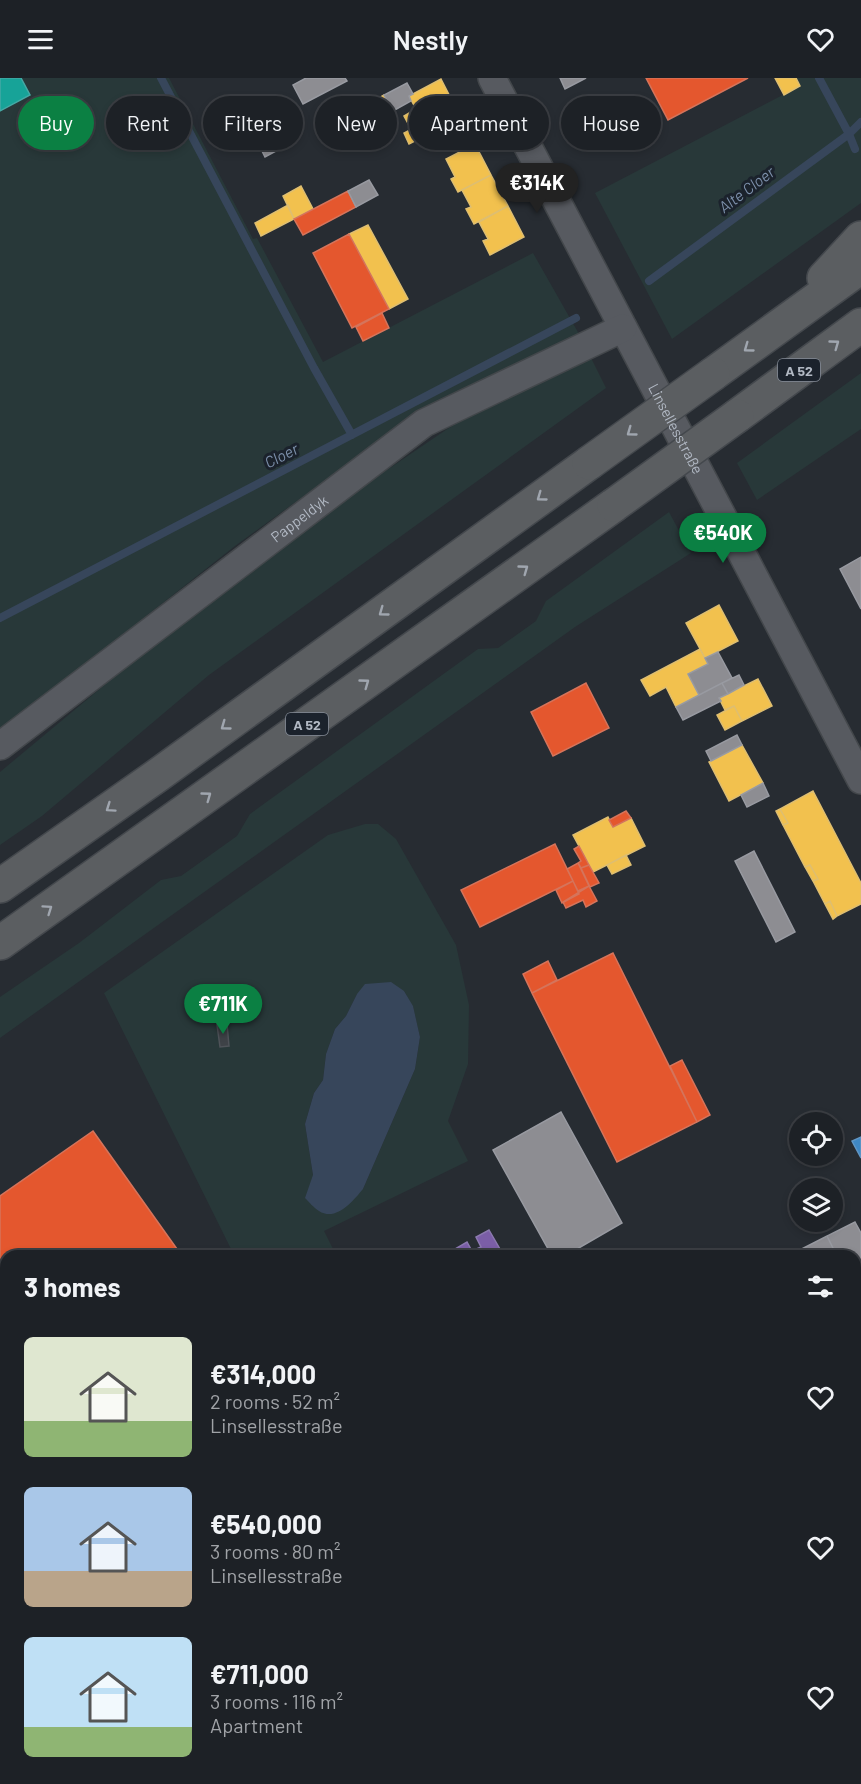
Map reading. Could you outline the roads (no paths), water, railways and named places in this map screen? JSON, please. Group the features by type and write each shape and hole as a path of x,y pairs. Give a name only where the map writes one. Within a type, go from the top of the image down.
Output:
{"highway":[{"path":"783,323 861,238"},
{"path":"0,886 158,775 861,267"},
{"name":"A 52","path":"0,943 614,505 861,325"}],"street":[{"name":"Linsellesstraße","path":"492,78 861,780"},
{"name":"Pappeldyk","path":"0,746 424,423 623,328"}],"water":[{"path":"391,982 404,991 413,1006 420,1037 415,1069 363,1189 344,1209 325,1214 317,1210 305,1198 313,1175 305,1124 314,1093 323,1080 326,1054 335,1029 346,1016 365,984"}],"waterway":[{"path":"161,78 314,368 352,435"},
{"path":"819,78 855,149"},
{"name":"Alte Cloer","path":"649,281 849,134 861,122"},
{"name":"Cloer","path":"0,618 576,318"}]}
